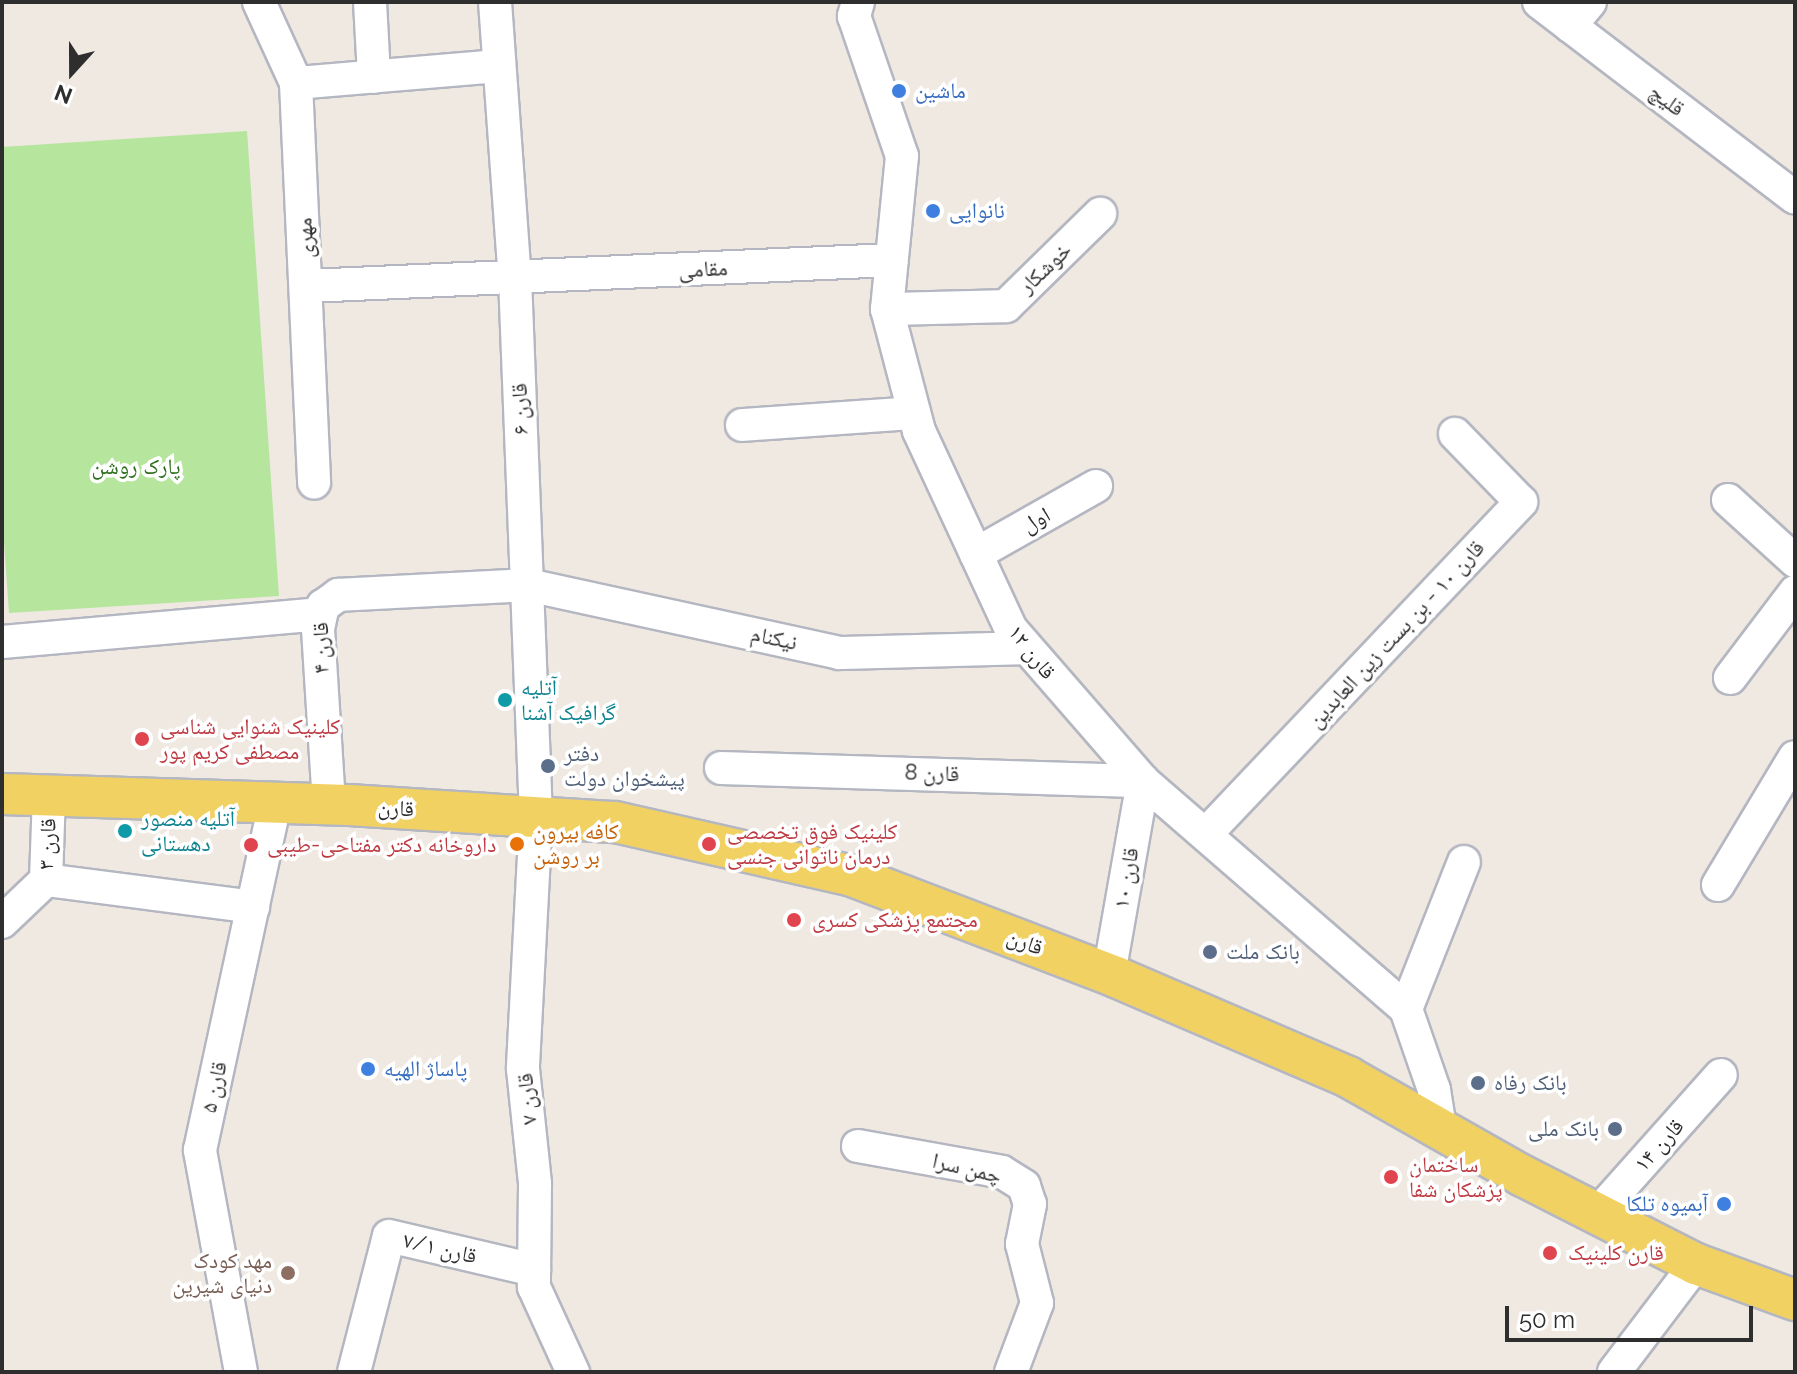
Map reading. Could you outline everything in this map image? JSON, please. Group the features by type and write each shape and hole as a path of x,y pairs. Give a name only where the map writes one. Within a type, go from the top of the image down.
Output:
{"main road":[{"name":"قارن","path":"2,794 329,804 615,822 852,876 1109,974 1348,1077 1597,1214 1696,1264 1795,1300"}],"street":[{"name":"مهری","path":"259,2 296,83 308,286 314,483"},
{"path":"370,2 374,77"},
{"name":"قارن ۶","path":"495,2 497,66 515,278 536,817"},
{"name":"قارن ۱۲","path":"858,2 854,16 902,156 887,309 914,413 976,554 1024,648 1143,781 1406,1009 1434,1090 1440,1129"},
{"name":"قلیچ","path":"1539,2 1580,14 1795,198"},
{"path":"296,83 497,66"},
{"name":"خوشکار","path":"887,309 1006,306 1100,214"},
{"name":"مقامی","path":"308,286 891,260"},
{"path":"742,425 914,413"},
{"name":"قارن ۱۰ - بن بست زین العابدین","path":"1206,834 1521,502 1455,434"},
{"name":"اول","path":"976,554 1096,486"},
{"path":"1728,500 1795,561"},
{"name":"قارن ۴","path":"329,804 320,614 338,595 528,585"},
{"name":"نیکنام","path":"528,585 839,653 1024,648"},
{"path":"1730,678 1795,592"},
{"path":"2,642 320,614"},
{"path":"1718,885 1795,757"},
{"name":"قارن 8","path":"721,768 1143,781"},
{"name":"قارن ١٠","path":"1109,974 1143,781"},
{"name":"قارن ٣","path":"2,922 46,880 49,795"},
{"name":"قارن ۵","path":"241,1372 200,1150 275,803"},
{"name":"قارن ٧","path":"536,817 523,1069 535,1184 534,1287 573,1372"},
{"path":"1406,1009 1464,862"},
{"path":"46,880 253,907"},
{"name":"قارن ۱۴","path":"1597,1214 1721,1075"},
{"name":"چمن سرا","path":"858,1146 1002,1172 1024,1186 1030,1204 1022,1244 1037,1303 1011,1372"},
{"name":"قارن ۷/۱","path":"354,1372 389,1236 534,1270"},
{"path":"1614,1372 1696,1264"}],"green space":[{"name":"پارک روشن","path":"247,131 279,596 9,613 2,513 2,147"}],"place":[{"name":"ماشین","path":"899,91"},
{"name":"نانوایی","path":"933,211"},
{"name":"آتلیه گرافیک آشنا","path":"505,700"},
{"name":"کلینیک شنوایی شناسی مصطفی کریم پور","path":"142,739"},
{"name":"دفتر پیشخوان دولت","path":"548,766"},
{"name":"آتلیه منصور دهستانی","path":"125,831"},
{"name":"کافه بیرون بر روشن","path":"517,844"},
{"name":"کلینیک فوق تخصصی درمان ناتوانی جنسی","path":"709,844"},
{"name":"داروخانه دکتر مفتاحی-طیبی","path":"251,845"},
{"name":"مجتمع پزشکی کسری","path":"794,920"},
{"name":"بانک ملت","path":"1210,952"},
{"name":"پاساژ الهیه","path":"368,1069"},
{"name":"بانک رفاه","path":"1478,1083"},
{"name":"بانک ملی","path":"1615,1129"},
{"name":"ساختمان پزشکان شفا","path":"1391,1177"},
{"name":"آبمیوه تلکا","path":"1724,1204"},
{"name":"قارن کلینیک","path":"1550,1253"},
{"name":"مهد کودک دنیای شیرین","path":"288,1273"}]}
